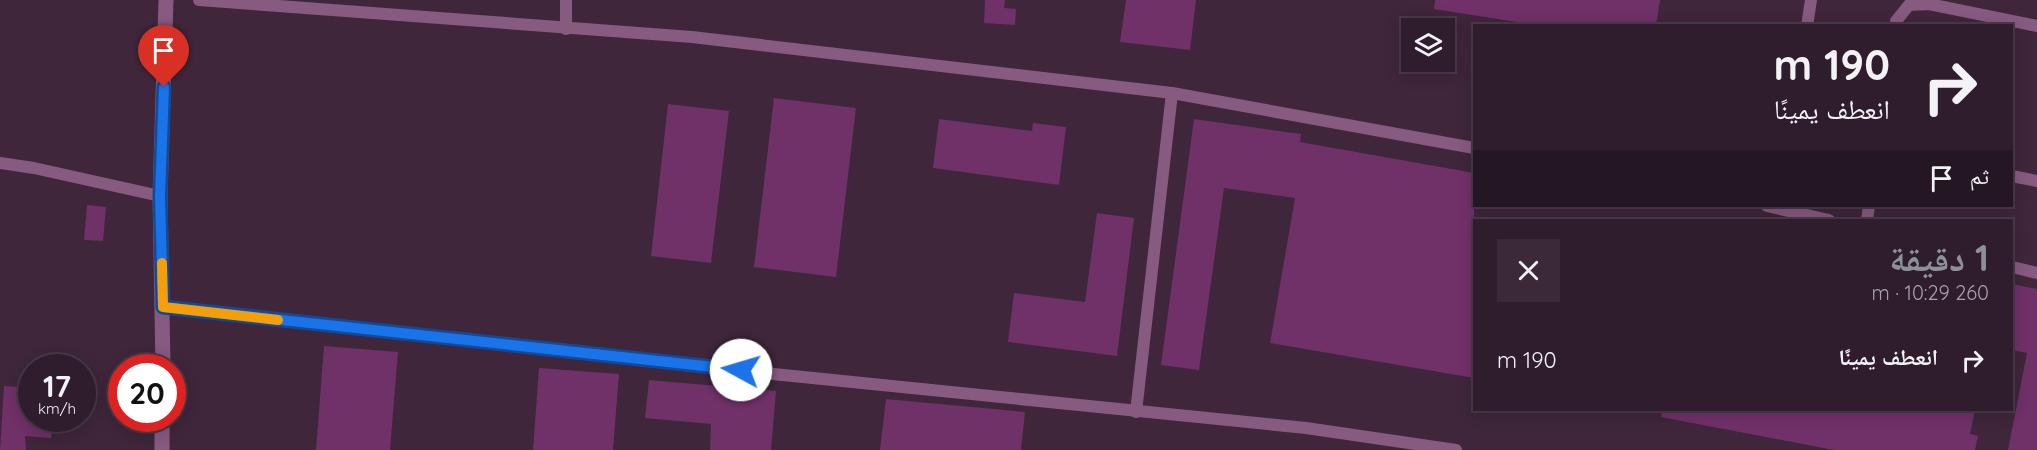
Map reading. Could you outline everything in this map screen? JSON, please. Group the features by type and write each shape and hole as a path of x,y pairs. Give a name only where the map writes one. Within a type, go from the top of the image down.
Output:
{"street":[{"path":"163,354 160,196 166,0"},
{"path":"162,432 162,450"}],"lane":[{"path":"199,0 692,37 1172,93 1473,148"},
{"path":"566,0 566,29"},
{"path":"1807,24 1811,0"},
{"path":"1896,24 1909,5 1929,4 2037,26"},
{"path":"1136,412 1172,93"},
{"path":"0,164 34,168 160,196"},
{"path":"2013,176 2037,181"},
{"path":"1776,207 1825,219"},
{"path":"2013,267 2037,273"},
{"path":"163,307 1136,412 1306,428 1456,450"}],"building":[{"path":"985,0 1005,0 1004,8 1016,9 1015,25 984,23"},
{"path":"1126,0 1196,0 1190,50 1120,42"},
{"path":"1435,0 1660,0 1656,24 1528,24 1434,9"},
{"path":"774,98 856,108 836,277 754,267"},
{"path":"668,104 729,111 711,263 651,256"},
{"path":"939,119 1032,131 1033,123 1066,127 1059,185 933,168"},
{"path":"1194,119 1301,134 1300,142 1473,173 1473,378 1270,343 1295,198 1224,188 1199,370 1161,365"},
{"path":"87,205 106,207 103,241 84,240"},
{"path":"1097,213 1134,218 1117,356 1008,342 1014,293 1085,302"},
{"path":"2013,284 2037,289 2037,450 2008,450 2027,353 2013,350"},
{"path":"324,346 398,352 390,450 316,450"},
{"path":"539,368 619,374 613,450 533,450"},
{"path":"649,380 776,391 771,450 710,450 711,424 645,418"},
{"path":"4,386 18,387 18,432 52,432 51,438 25,436 26,450 0,450"},
{"path":"886,399 1025,412 1021,450 880,450"},
{"path":"1662,411 1975,411 1970,434 1978,436 1975,450 1834,450 1661,417"}],"slow traffic":[{"path":"162,263 163,307 278,320"}],"route":[{"path":"164,87 160,196 163,307 741,370"}]}
